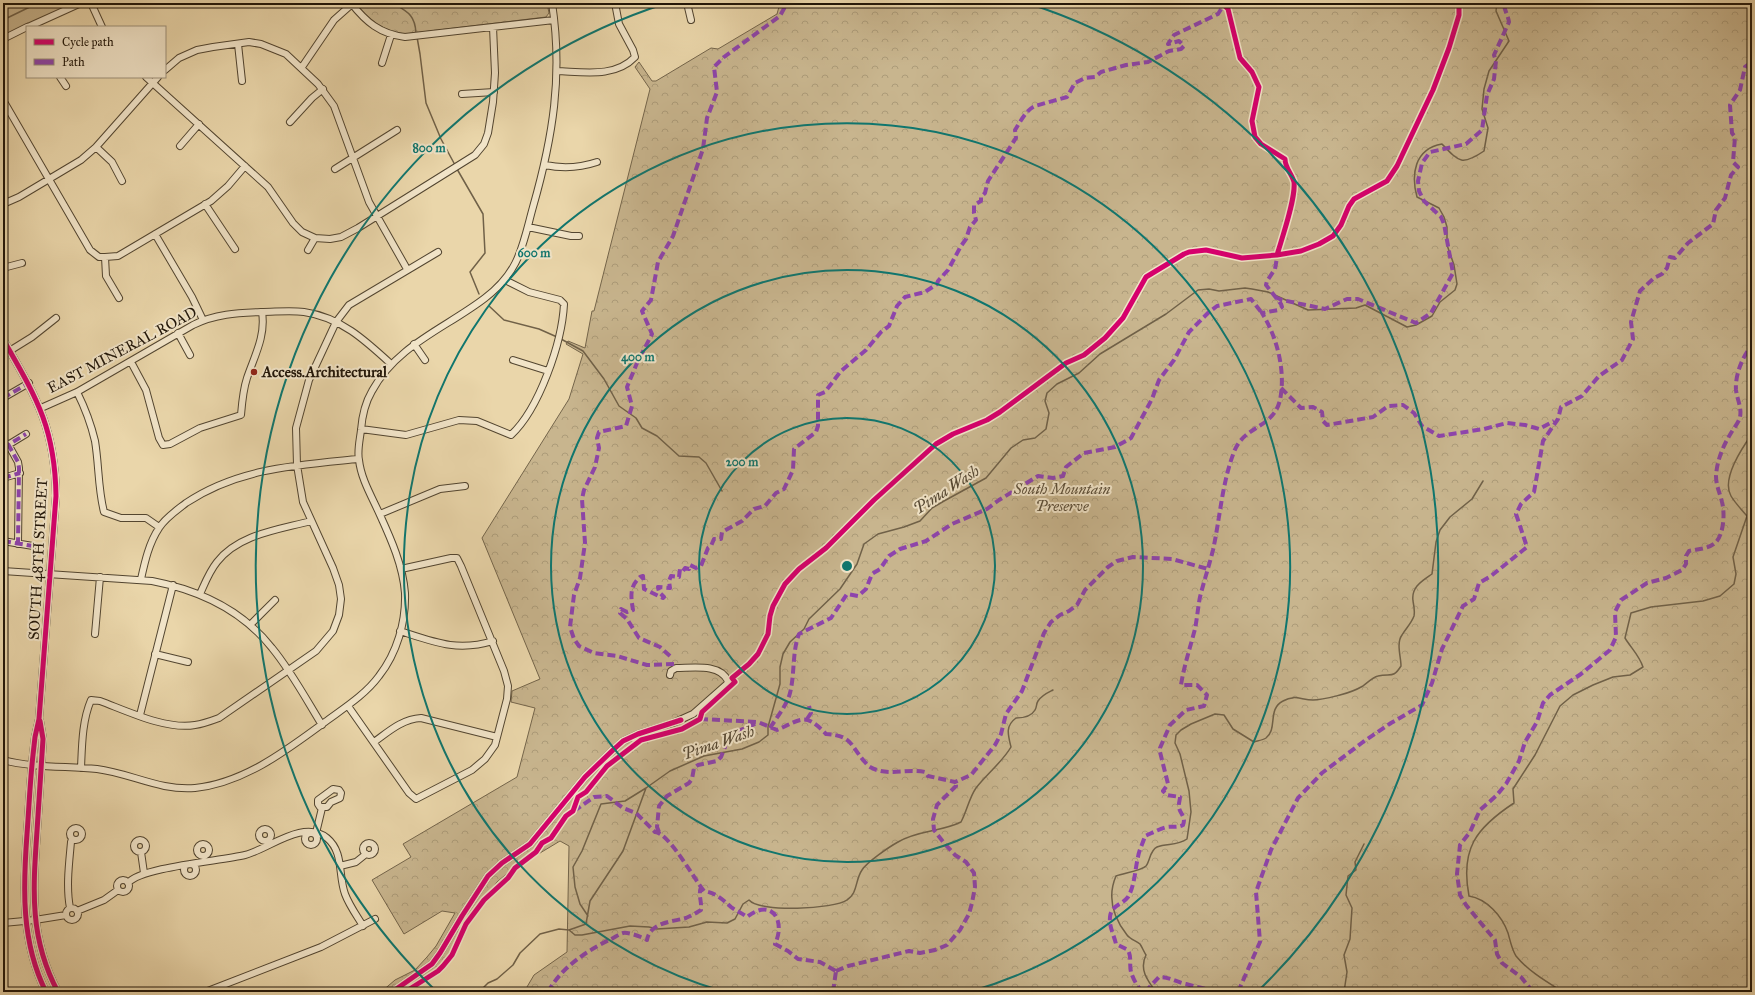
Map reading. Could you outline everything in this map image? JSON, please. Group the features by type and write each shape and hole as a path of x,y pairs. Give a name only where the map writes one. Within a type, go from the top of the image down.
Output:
{"main road":[{"name":"SOUTH 48TH STREET","path":"3,339 6,353 29,383 41,408 52,447 56,480 40,719 35,737 32,764 24,880 25,921 31,950 46,991"},
{"name":"SOUTH 48TH STREET","path":"40,719 43,739 33,881 35,920 40,946 58,992"}],"street":[{"path":"31,26 81,3"},
{"path":"91,3 102,26"},
{"path":"302,68 334,20 352,3 369,22 391,35 410,36 554,20"},
{"path":"3,760 41,765 99,769 157,785 193,788 205,786 233,779 288,750 348,706 370,688 381,675 390,659 400,631 405,606 405,591 398,558 368,489 358,459 363,413 371,391 391,364 414,344 484,299 505,280 521,253 545,165 554,118 557,71 552,3"},
{"path":"557,71 607,72 630,63 635,57 633,50 619,24 615,3"},
{"path":"686,3 691,20"},
{"path":"147,78 268,187 293,223 302,232 315,238 330,239 341,237 376,216 475,154 484,144 488,132 494,92 495,73 493,27"},
{"path":"3,39 26,28"},
{"path":"382,63 391,35"},
{"path":"166,69 179,58 196,50 249,42 261,44 286,54 323,89 334,106 369,202 407,269"},
{"path":"238,44 242,81"},
{"path":"61,78 66,86"},
{"path":"3,204 81,160 96,147 157,78"},
{"path":"290,122 312,98 323,89"},
{"path":"462,94 494,92"},
{"path":"3,100 90,250 98,257 105,258 118,256 205,204 220,193 245,166"},
{"path":"180,146 199,124"},
{"path":"335,169 397,130"},
{"path":"96,147 112,162 122,181"},
{"path":"545,165 561,168 573,168 597,162"},
{"path":"205,204 235,249"},
{"path":"528,227 571,236 579,236"},
{"path":"155,234 192,297 203,320"},
{"path":"308,250 315,238"},
{"path":"81,768 83,738 88,708 91,700 100,701 170,724 183,726 209,722 219,718 316,651 332,631 340,615 341,599 333,568 303,502 297,465 296,428 309,380 336,322 349,305 407,269 438,252"},
{"path":"105,258 106,276 119,298"},
{"path":"3,268 22,263"},
{"path":"361,429 406,435 459,420 477,421 511,436 539,394 559,335 564,304 560,300 530,292 505,280"},
{"name":"EAST MINERAL ROAD","path":"41,408 77,392 203,320 231,313 302,311 314,314 350,328 391,364"},
{"path":"131,362 146,390 159,438 163,445 170,444 200,428 240,415 246,380 262,334 262,312"},
{"path":"6,353 32,337 56,318"},
{"path":"178,333 190,355"},
{"path":"414,344 426,360"},
{"path":"513,360 548,371"},
{"path":"3,398 29,383"},
{"path":"77,392 88,413 95,442 101,499 104,512 121,518 146,518 159,527"},
{"path":"18,544 20,473 18,462 6,446 26,434"},
{"path":"141,579 146,554 159,527 178,508 204,491 255,472 297,465 358,459"},
{"path":"3,478 20,473"},
{"path":"380,514 440,489 465,486"},
{"path":"200,594 210,572 228,551 250,538 311,521"},
{"path":"3,541 33,546"},
{"path":"348,706 409,793 416,800 480,764 495,745 498,738 507,699 508,686 493,641 457,558 401,569"},
{"path":"3,570 141,579 173,584 200,594 229,608 250,625 272,648 322,724"},
{"path":"95,634 100,577"},
{"path":"140,715 173,584"},
{"path":"250,625 275,600"},
{"path":"400,631 432,641 461,647 470,647 493,641"},
{"path":"155,654 188,662"},
{"path":"392,992 432,964 440,954 488,876 530,844 571,793 613,750 623,741 638,734 672,723 692,714 727,684 728,681 719,671 712,669 676,668 671,671 670,675"},
{"path":"374,742 413,718 421,718 498,738"},
{"path":"314,833 322,808"},
{"path":"78,911 104,900 118,890 126,892 129,887 128,883 130,880 144,873 189,865 204,859 245,855 269,843 298,832 314,833 326,837 335,846 346,896 363,926"},
{"path":"3,924 66,914 70,908 68,883 72,839"},
{"path":"141,852 144,873"},
{"path":"340,866 356,862 366,854"},
{"path":"70,908 74,908 78,911"},
{"path":"66,914 69,919 74,919 78,915 78,911"},
{"path":"205,992 321,947 375,919"}],"green space":[{"path":"14,3 81,3 31,26 26,26 26,28 3,39 3,8"},
{"path":"355,3 547,3 549,13 546,17 405,34 397,33 377,24"},
{"name":"South Mountain Preserve","path":"780,3 1752,3 1752,992 524,992 534,975 567,952 569,846 560,841 510,871 497,882 467,927 453,954 435,975 409,992 381,992 395,980 415,970 436,946 455,913 442,911 404,934 372,880 411,857 403,844 517,777 535,708 511,702 512,691 540,679 482,538 569,399 583,354 566,344 568,341 585,348 592,311 594,311 650,89 635,67 639,62 652,81 656,81 711,48 718,49 777,14"}],"waterway":[{"path":"3,20 38,3"},
{"path":"393,3 410,15 414,22 416,33"},
{"name":"Pima Wash","path":"588,916 580,904 575,887 573,867 582,851 601,804 625,801 670,771 704,756 742,749 759,742 768,735 768,727 780,684 780,667 783,654 790,642 804,629 809,619 840,589 857,564 864,544 878,534 920,521 932,508 986,478 1011,448 1023,440 1035,438 1046,429 1049,413 1045,401 1047,393 1057,384 1079,373 1100,354 1166,314 1198,290 1209,289 1219,291 1245,288 1252,289 1268,292 1308,310 1356,308 1365,305 1407,327 1416,325 1432,316 1440,302 1455,290 1457,284 1454,265 1447,245 1447,227 1444,217 1439,208 1417,197 1414,180 1415,172 1420,157 1425,151 1442,144 1453,155 1461,160 1471,159 1484,151 1488,128 1482,109 1484,89 1489,71 1509,41 1496,11 1497,3"},
{"path":"417,37 426,103 441,139 455,165"},
{"path":"457,169 483,214 485,253 470,272 479,294"},
{"path":"489,306 504,320 539,329 557,337"},
{"path":"561,339 583,351 604,379 619,406 636,418 642,428 657,436 679,456 699,457 706,463 722,491"},
{"path":"1563,992 1526,967 1516,956 1508,933 1498,915 1493,909 1482,901 1469,896 1467,880 1469,853 1474,841 1481,831 1490,821 1514,803 1513,789 1535,755 1560,706 1573,695 1593,685 1613,677 1630,675 1643,667 1637,655 1625,638 1631,613 1651,607 1703,601 1720,596 1734,584 1736,574 1733,557 1747,516 1731,496 1729,481 1738,455 1752,434"},
{"path":"1156,992 1145,974 1143,965 1146,955 1142,947 1128,936 1118,921 1113,907 1112,892 1116,876 1144,868 1155,848 1180,843 1187,839 1191,812 1189,791 1180,754 1175,743 1176,735 1191,724 1215,714 1224,715 1233,729 1254,742 1266,738 1270,734 1275,709 1287,699 1298,698 1316,700 1337,696 1358,689 1376,677 1396,673 1401,666 1399,646 1400,638 1414,616 1413,596 1415,588 1432,574 1436,542 1440,530 1450,517 1472,499 1483,481"},
{"path":"569,930 575,935 582,935 630,926 657,929 689,927 707,922 727,923 735,919 743,904 749,900 767,907 781,908 828,906 847,900 853,894 862,870 868,863 894,844 913,835 946,828 961,822 976,788 1011,747 1008,735 1010,724 1016,718 1029,716 1036,709 1037,702 1045,694 1053,690"},
{"name":"Pima Wash","path":"479,992 488,983 497,979 513,965 520,953 540,934 559,929 569,930 586,924 590,901 623,851 646,788"},
{"path":"1344,992 1347,972 1344,955 1350,939 1352,908 1346,895 1348,876 1356,870 1355,862 1364,844"}],"marked path":[{"path":"674,664 647,665 617,656 594,653 579,646 574,639 570,627 574,595 580,578 585,543 582,499 584,490 595,467 599,448 597,438 599,432 626,426 632,406 627,387 652,334 642,311 651,300 658,262 673,236 703,149 707,118 717,92 714,67 724,57 780,16 787,3"},
{"path":"670,656 660,647 639,638 627,619 620,613 621,609 627,612 633,610 632,588 636,581 643,576 644,589 663,598 664,597 659,592 658,587 670,588 669,581 671,576 679,577 680,569 683,571 685,568 689,569 690,565 696,568 701,566 708,548 711,546 714,539 721,539 722,532 742,521 754,509 765,506 776,493 784,489 793,470 794,449 816,432 818,426 818,395 825,392 841,371 866,350 881,332 889,326 897,306 905,297 925,292 937,284 948,270 966,239 970,227 976,220 974,205 981,201 981,197 985,193 988,181 1016,138 1015,130 1026,113 1035,106 1067,97 1075,83 1085,78 1095,77 1101,72 1126,65 1148,62 1169,51 1181,49 1184,46 1179,41 1168,44 1174,35 1218,14 1225,3"},
{"path":"1275,297 1282,300 1325,309 1347,299 1358,299 1416,323 1431,313 1453,273 1444,224 1441,217 1424,201 1419,191 1418,181 1422,163 1430,152 1466,144 1482,130 1487,95 1494,79 1496,61 1494,55 1509,22 1504,3"},
{"path":"1238,992 1260,942 1256,892 1271,850 1298,798 1322,773 1363,742 1391,723 1422,705 1432,683 1442,649 1463,606 1474,599 1479,583 1491,576 1527,547 1516,514 1521,504 1534,492 1543,441 1558,419 1561,407 1582,396 1599,376 1622,360 1633,339 1631,322 1640,291 1654,278 1662,274 1667,268 1670,257 1675,258 1688,243 1713,224 1716,210 1725,198 1731,175 1738,167 1733,162 1735,137 1732,133 1730,105 1740,90 1745,67 1752,62"},
{"path":"1143,992 1132,975 1128,950 1116,944 1111,928 1110,917 1112,910 1128,897 1145,836 1167,827 1181,826 1184,822 1184,818 1179,807 1180,797 1167,795 1163,791 1168,784 1160,748 1170,725 1186,710 1204,706 1207,695 1197,685 1181,685 1185,664 1195,629 1200,597 1213,550 1227,476 1234,452 1239,443 1251,431 1271,417 1280,400 1282,378 1279,355 1272,333 1262,313 1278,310 1282,307 1266,285 1275,269 1278,252"},
{"path":"770,728 789,697 793,678 795,648 799,634 831,618 847,594 858,596 866,589 872,574 880,569 889,556 900,549 926,541 952,524 987,509 1038,476 1053,478 1063,476 1066,467 1084,453 1115,447 1131,438 1152,399 1159,380 1174,360 1189,332 1209,312 1217,306 1251,299 1262,313"},
{"path":"1533,992 1521,977 1502,963 1497,954 1495,940 1466,905 1460,895 1457,874 1460,845 1470,832 1480,810 1496,796 1506,784 1519,761 1525,742 1537,722 1543,703 1550,695 1581,674 1610,650 1616,637 1615,612 1621,600 1647,583 1666,578 1682,570 1686,564 1686,556 1689,551 1709,546 1715,543 1718,539 1723,524 1723,512 1717,483 1717,470 1723,448 1738,423 1740,410 1736,390 1736,380 1743,358 1749,349 1752,349"},
{"path":"3,398 29,383"},
{"path":"1281,388 1301,408 1313,407 1322,412 1323,421 1327,425 1373,417 1388,406 1403,405 1414,413 1422,426 1439,436 1484,429 1507,423 1525,425 1539,429 1554,421"},
{"path":"3,448 26,434"},
{"path":"8,444 18,462 19,468 18,544"},
{"path":"3,478 20,473"},
{"path":"3,541 33,546"},
{"path":"700,719 758,722 777,730 798,721 808,720 819,727 826,734 845,739 852,745 870,767 877,770 890,772 925,772 928,776 955,782 971,775 995,745 1001,734 1006,714 1022,691 1044,633 1051,622 1077,605 1085,590 1108,567 1117,561 1133,557 1172,559 1208,569"},
{"path":"807,719 811,713 809,706"},
{"path":"659,832 657,827 659,806 667,796 689,783 692,779 694,768 698,765 717,761 721,757 725,747 726,737 758,722"},
{"path":"836,971 848,966 909,951 920,953 935,950 947,945 960,930 969,914 972,903 975,887 974,873 966,862 955,855 934,830 933,819 937,805 956,786 955,782"},
{"path":"574,811 594,797 607,796 623,808 636,813 655,832 661,834 674,848 704,891 719,897 747,917 756,911 770,911 778,920 779,927 775,944 788,951 798,959 820,962 836,971"},
{"path":"548,992 553,983 574,962 583,955 620,934 632,934 647,940 649,934 657,926 686,918 701,910 701,887"},
{"path":"833,992 836,971"},
{"path":"1145,992 1159,977 1218,992"}],"cycle path":[{"path":"1222,3 1228,9 1240,58 1252,72 1259,87 1252,121 1255,137 1261,144 1285,159 1286,165 1294,182 1291,208 1277,255"},
{"path":"405,992 438,971 443,966 452,955 466,924 484,900 508,878 515,868 536,852 542,843 551,838 566,816 573,811 578,797 586,792 607,766 641,740 682,729 700,719 702,712 735,682 732,678 749,664 758,654 768,634 773,606 785,584 799,569 826,548 874,500 936,444 953,434 987,420 1066,363 1084,355 1105,338 1123,318 1146,277 1184,254 1206,250 1242,258 1277,255 1301,251 1319,244 1333,236 1341,225 1349,206 1354,199 1387,181 1397,166 1433,90 1449,48 1459,15 1459,3"},
{"path":"3,339 25,378 42,413 52,451 55,472 56,496 39,719 35,737 31,775 25,874 28,934 32,954 46,992"},
{"path":"392,992 432,964 488,876 502,863 530,844 585,777 613,750 623,741 638,734 681,720"},
{"path":"40,721 43,739 34,893 35,913 42,952 58,992"}],"place":[{"name":"Access.Architectural","path":"254,372"}]}
